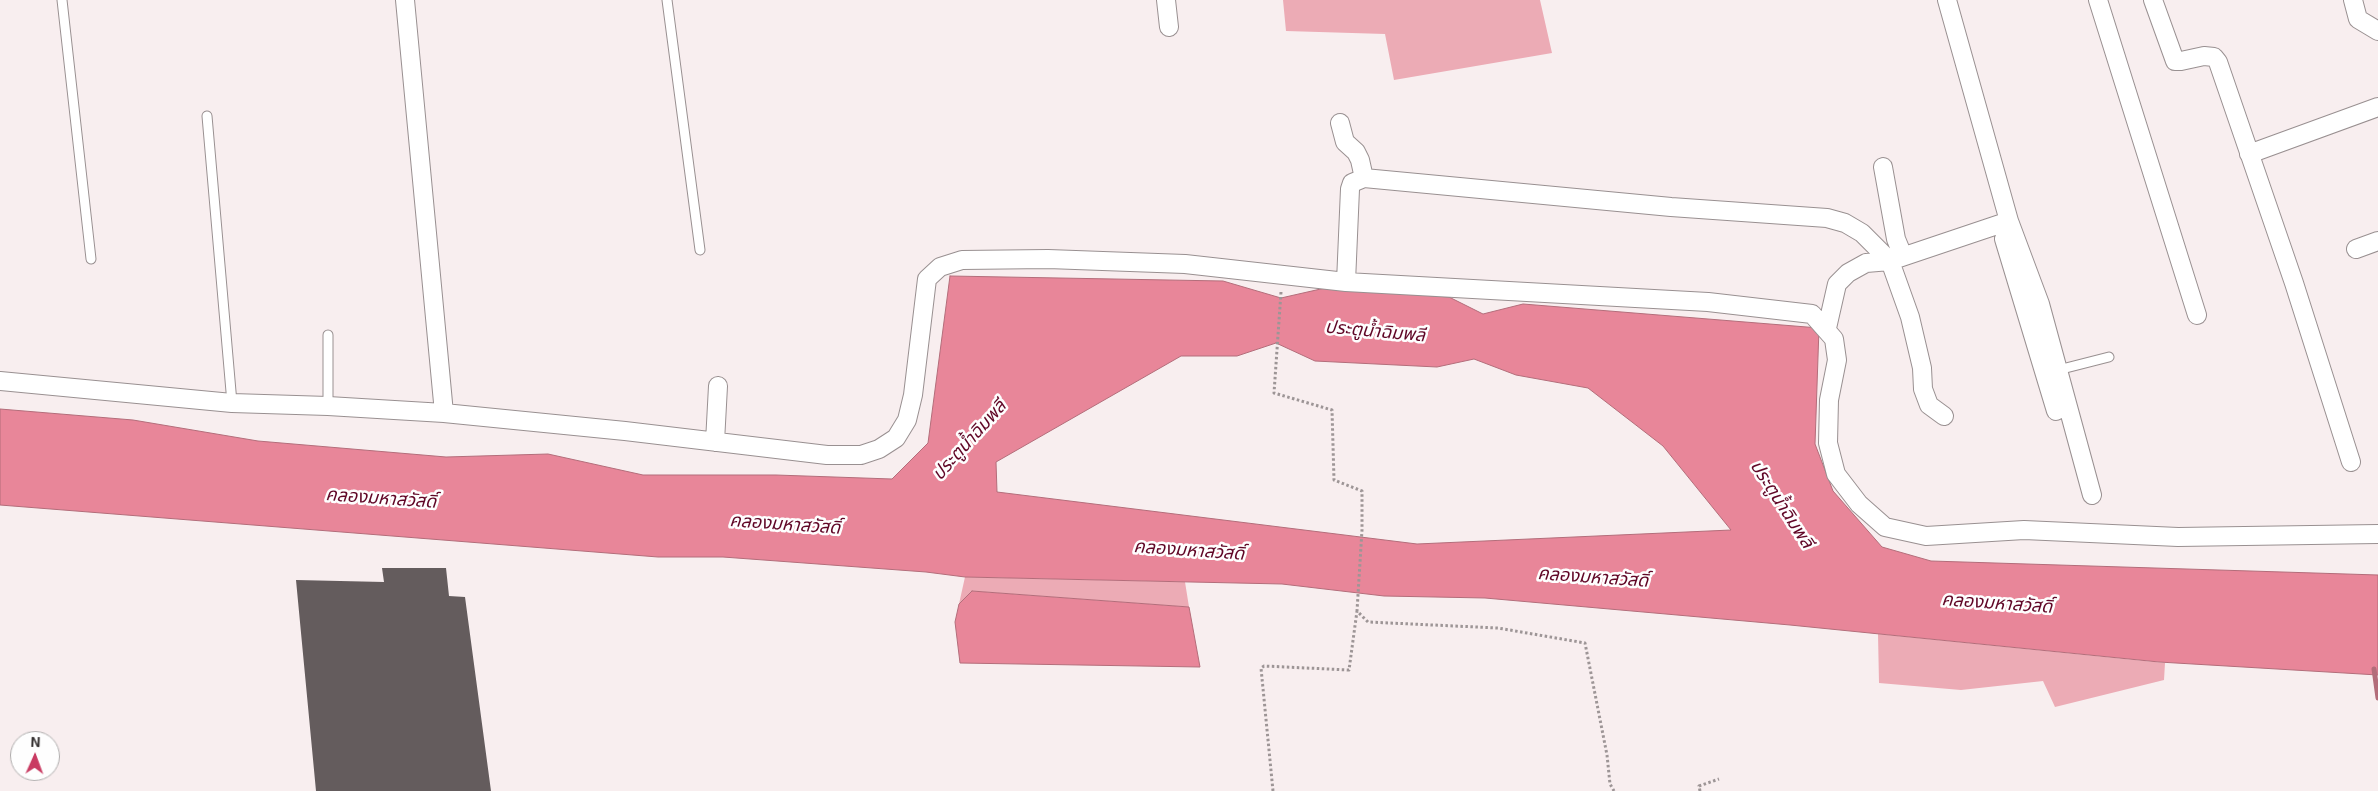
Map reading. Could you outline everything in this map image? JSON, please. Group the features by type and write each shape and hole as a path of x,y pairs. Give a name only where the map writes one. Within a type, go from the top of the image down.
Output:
{"street":[{"path":"405,0 444,413"},
{"path":"1166,0 1169,27"},
{"path":"1947,0 2004,223 2056,411"},
{"path":"2098,0 2198,315"},
{"path":"2154,0 2175,60 2181,61 2204,56 2214,57 2218,62 2294,283 2352,462"},
{"path":"2353,0 2358,19 2378,31"},
{"path":"2249,154 2378,107"},
{"path":"1340,122 1345,142 1356,152 1360,160 1364,178"},
{"path":"1883,167 1895,232 1896,258 1922,368 1923,390 1929,405 1944,416"},
{"path":"1346,282 1350,189 1352,183 1364,178 1680,207 1827,218 1845,223 1896,258"},
{"path":"1827,328 1837,284 1848,273 1866,263 1896,258 2004,223"},
{"path":"2004,223 2040,304 2092,495"},
{"path":"2356,249 2378,241"},
{"path":"0,381 232,404 328,406 444,413 828,454 861,455 879,449 896,438 907,420 913,395 928,279 940,267 962,260 1048,259 1185,264 1346,282 1708,302 1812,314 1827,328 1834,338 1836,360 1829,400 1828,443 1836,474 1859,504 1886,527 1926,536 2024,530 2178,536 2378,534"},
{"path":"715,442 718,386"}],"lane":[{"path":"62,0 91,259"},
{"path":"667,0 700,250"},
{"path":"207,116 232,404"},
{"path":"328,336 328,406"},
{"path":"2058,370 2109,357"}],"path":[{"path":"1273,791 1261,668 1264,666 1349,670 1357,611 1362,530 1362,491 1334,480 1332,410 1274,393 1282,290"},
{"path":"1357,611 1368,622 1498,628 1585,643 1608,755 1610,784 1614,791"},
{"path":"1700,791 1699,786 1719,779"}],"shaded area":[{"path":"1283,0 1540,0 1552,53 1394,80 1385,34 1286,31"},
{"path":"965,577 1185,582 1189,607 972,591 959,604"},
{"path":"1878,634 2165,663 2164,680 2055,707 2043,681 1961,690 1879,683"}],"water":[{"path":"950,276 1223,281 1281,298 1325,288 1449,297 1483,314 1523,304 1819,328 1815,444 1833,491 1882,547 1931,561 2378,575 2378,675 2159,662 1790,625 1485,598 1384,596 1282,584 965,577 926,572 723,557 658,557 0,505 0,409 133,420 258,441 446,457 548,454 643,475 776,475 892,479 928,443","holes":["1276,343 1315,361 1437,367 1474,359 1516,375 1588,388 1663,446 1731,530 1417,544 997,492 996,462 1181,356 1237,356"]},
{"path":"972,591 1189,607 1200,667 960,663 955,622 959,604"}],"building":[{"path":"382,568 446,568 449,596 465,597 491,791 316,791 296,580 384,582"}],"waterway":[{"path":"2374,669 2378,698"}],"water label":[{"name":"ประตูน้ำฉิมพลี","path":"1375,331"},
{"name":"ประตูน้ำฉิมพลี","path":"969,440"},
{"name":"คลองมหาสวัสดิ์","path":"381,498"},
{"name":"ประตูน้ำฉิมพลี","path":"1782,504"},
{"name":"คลองมหาสวัสดิ์","path":"785,524"},
{"name":"คลองมหาสวัสดิ์","path":"1189,550"},
{"name":"คลองมหาสวัสดิ์","path":"1593,577"},
{"name":"คลองมหาสวัสดิ์","path":"1997,603"}]}
